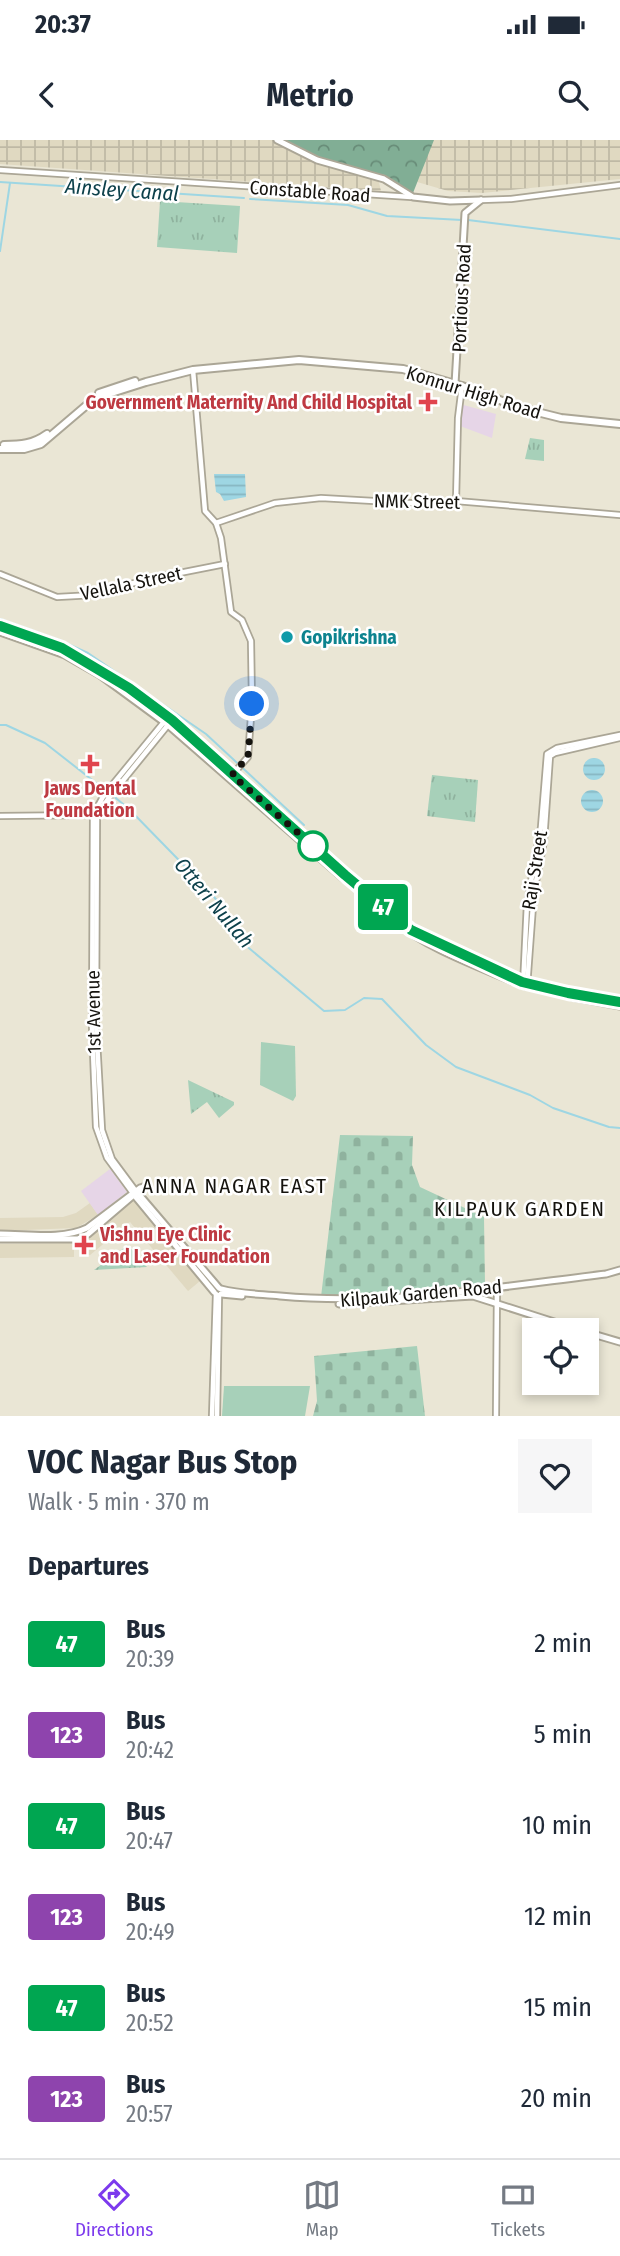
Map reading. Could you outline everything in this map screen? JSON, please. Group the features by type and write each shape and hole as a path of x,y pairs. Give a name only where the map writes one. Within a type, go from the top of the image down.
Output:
{"main road":[{"path":"277,140 317,160 384,179 413,197"},
{"name":"Constable Road","path":"413,197 450,201 481,200"},
{"path":"450,201 465,213 481,200"},
{"name":"Portious Road","path":"459,385 465,213"},
{"path":"0,447 37,441 95,395 146,378 201,365 288,358 299,360"},
{"name":"Konnur High Road","path":"0,447 33,447 41,444 88,404 102,396 192,370 299,360 403,369 459,385 521,408 561,418 620,422"},
{"path":"0,626 62,648 88,661 168,721 411,930 525,985"},
{"path":"0,632 65,655 168,721 300,842 407,932 443,951 525,985 620,1004"},
{"path":"0,1237 78,1239 88,1234 143,1187"},
{"name":"1st Avenue","path":"135,1193 218,1292"},
{"name":"Kilpauk Garden Road","path":"218,1292 320,1303 473,1293 497,1287 606,1275 620,1270"},
{"name":"Kilpauk Garden Road","path":"473,1293 543,1318"},
{"path":"599,1336 620,1342"}],"street":[{"name":"Constable Road","path":"0,170 413,197"},
{"name":"Constable Road","path":"481,200 510,199 620,185"},
{"path":"192,370 205,511 216,523 231,612 242,620 251,641 252,704 248,757 232,775"},
{"path":"456,501 459,385"},
{"name":"NMK Street","path":"216,523 275,503 321,498 427,504 456,501 620,515"},
{"name":"Vellala Street","path":"0,574 57,597 94,595 144,580 225,564"},
{"path":"0,816 95,815 96,807 168,721"},
{"name":"Raji Street","path":"525,985 527,903 541,827 549,755 557,748 620,737"},
{"name":"1st Avenue","path":"95,815 92,1027 96,1127 108,1160 135,1193"},
{"path":"496,1416 497,1287"},
{"path":"215,1416 218,1292"}],"shaded area":[{"path":"0,140 620,140 620,179 482,193 448,191 376,170 381,191 0,164"},
{"path":"460,404 496,414 492,438 460,426"},
{"path":"110,1169 127,1192 98,1215 81,1191"},
{"path":"132,1201 137,1201 200,1281 188,1291 130,1222 90,1255 83,1256 83,1241"},
{"path":"90,1203 98,1215 76,1228 0,1231 0,1218 63,1217 76,1213"},
{"path":"74,1243 74,1257 0,1258 0,1244"}],"green space":[{"path":"282,140 434,140 413,193 384,175 318,158"},
{"path":"160,201 240,206 237,253 157,247"},
{"path":"530,438 544,440 544,461 525,459"},
{"path":"432,775 478,780 475,822 427,816"},
{"path":"261,1042 295,1046 296,1096 293,1101 260,1085"},
{"path":"188,1080 234,1102 234,1105 219,1118 207,1102 191,1114"},
{"path":"340,1135 413,1136 412,1165 420,1187 484,1217 485,1284 388,1297 321,1297"},
{"path":"128,1245 147,1267 94,1270"},
{"path":"417,1346 425,1416 313,1416 317,1401 314,1356"},
{"path":"224,1386 310,1386 305,1416 222,1416"}],"water":[{"path":"214,474 245,474 246,497 224,501 216,492"},
{"path":"594,758 602,761 605,769 602,777 594,780 586,777 583,769 586,761"},
{"path":"592,790 600,793 603,801 600,809 592,812 584,809 581,801 584,793"}],"waterway":[{"name":"Ainsley Canal","path":"0,182 244,198"},
{"path":"0,251 10,183"},
{"name":"Ainsley Canal","path":"250,199 348,205 387,216 462,220"},
{"name":"Ainsley Canal","path":"468,220 620,239"},
{"path":"0,619 88,653 206,734 304,825"},
{"name":"Otteri Nullah","path":"0,725 6,725 45,743 105,790"},
{"name":"Otteri Nullah","path":"112,795 209,891 224,909 244,944 324,1011 345,1010 364,998 382,999 426,1045 456,1067 530,1095 553,1108 609,1127 620,1128"}],"bus line":[{"name":"47","path":"0,626 62,648 88,661 129,688 172,720 345,875 411,930 522,982 620,1002"}],"place":[{"name":"Government Maternity And Child Hospital","path":"428,402"},
{"name":"Gopikrishna","path":"287,637"},
{"name":"Jaws Dental Foundation","path":"90,764"},
{"name":"Vishnu Eye Clinic and Laser Foundation","path":"84,1245"}],"district":[{"name":"ANNA NAGAR EAST","path":"235,1186"},
{"name":"KILPAUK GARDEN","path":"520,1209"}],"route":[{"path":"252,704 248,757 232,775 313,846"}]}
